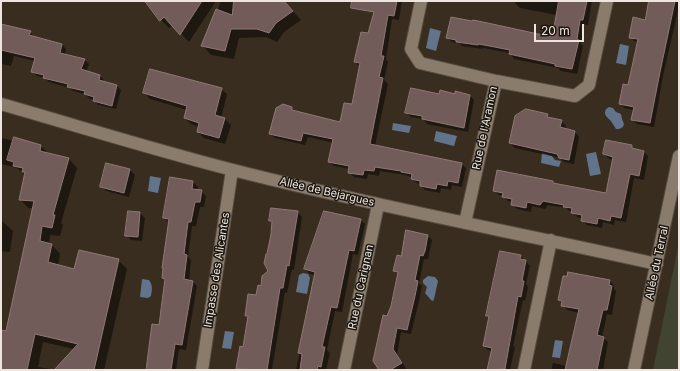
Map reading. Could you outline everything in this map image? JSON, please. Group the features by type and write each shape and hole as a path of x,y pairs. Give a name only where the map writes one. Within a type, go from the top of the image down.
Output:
{"street":[{"name":"Rue de l'Aramon","path":"421,1 411,49 420,63 496,81 466,223"},
{"path":"496,81 575,96 589,85 607,1"},
{"name":"Allée de Bejargues","path":"1,104 232,170 378,205 551,240 656,264"},
{"name":"Allée du Terral","path":"634,370 679,156"},
{"name":"Impasse des Alicantes","path":"202,370 232,170"},
{"name":"Rue du Carignan","path":"344,370 378,205"},
{"path":"524,370 551,240"}],"green space":[{"path":"679,242 679,370 653,370"}],"water":[{"path":"430,28 441,31 436,51 426,48"},
{"path":"620,44 629,46 626,65 616,63"},
{"path":"609,107 621,114 624,124 622,128 616,129 606,115 605,112"},
{"path":"393,123 411,126 409,133 392,130"},
{"path":"436,131 457,136 454,146 434,141"},
{"path":"596,152 601,174 590,176 586,154"},
{"path":"542,153 552,156 555,160 561,161 559,167 541,163"},
{"path":"150,176 161,178 158,193 148,191"},
{"path":"303,273 308,274 310,278 307,294 296,292 299,275"},
{"path":"428,276 435,277 438,281 433,301 425,293 427,287 423,283 423,280"},
{"path":"142,279 149,280 151,284 151,296 148,298 140,297"},
{"path":"225,331 234,332 231,349 222,348"},
{"path":"555,340 563,341 560,358 552,357"}],"building":[{"path":"145,1 202,1 180,35 164,17 160,21"},
{"path":"234,1 284,1 293,11 276,23 269,33 257,29 231,29 225,51 201,46 216,9 232,15"},
{"path":"352,1 397,1 394,16 388,15 381,56 384,56 379,77 383,78 370,144 462,163 458,183 448,181 447,186 437,184 436,189 420,186 420,181 411,179 412,174 375,167 374,171 364,170 363,175 348,173 349,166 328,162 333,139 303,133 301,141 269,134 276,108 283,104 292,107 292,110 340,122 344,103 352,104 360,63 354,62 361,32 368,33 374,12 351,8"},
{"path":"559,1 587,1 583,20 580,20 577,39 579,40 572,69 509,54 510,50 479,44 456,42 456,40 446,38 451,17 473,20 552,37"},
{"path":"649,1 675,1 650,123 631,120 634,107 619,104 623,84 628,85 638,39 629,38 633,17 645,20"},
{"path":"1,24 31,31 29,35 62,44 60,53 85,59 81,69 100,75 99,80 117,85 112,106 93,101 94,97 84,94 85,91 67,87 68,84 43,78 44,75 31,72 35,58 1,50"},
{"path":"150,69 222,88 215,115 225,118 219,138 197,132 199,123 184,118 187,106 143,93"},
{"path":"411,88 439,94 440,90 455,94 455,91 470,95 464,128 422,119 422,116 405,113"},
{"path":"526,109 548,114 547,117 562,120 560,127 575,131 569,160 559,158 557,154 509,143 515,116"},
{"path":"14,137 41,145 40,151 69,158 53,215 55,215 52,228 42,226 40,241 52,244 48,262 74,269 79,250 119,259 94,370 54,370 78,344 35,334 27,370 1,370 1,330 6,331 34,201 19,200 25,172 22,172 23,168 13,166 14,162 7,160"},
{"path":"606,140 632,145 632,148 644,151 639,176 630,174 621,218 611,216 610,221 598,218 597,224 581,221 582,215 571,213 572,208 563,207 564,205 543,201 540,205 527,202 526,208 511,205 512,199 502,197 503,193 493,191 497,170 606,193 613,157 603,154"},
{"path":"106,163 130,169 124,193 100,187"},
{"path":"170,177 193,181 192,189 202,190 200,202 195,202 191,222 188,222 184,254 187,255 184,279 193,281 182,345 175,344 171,370 146,370 152,324 159,325 165,279 162,278 162,268 169,219 163,218"},
{"path":"271,208 298,211 289,266 287,265 283,288 280,288 267,370 236,369 240,346 243,347 248,316 245,316 248,294 256,295 258,285 261,286 262,276 268,271 264,263 271,234 272,221 269,221"},
{"path":"128,211 140,212 138,237 125,236"},
{"path":"324,211 361,219 354,251 349,250 337,308 331,307 322,347 325,347 321,367 318,366 317,370 300,370 302,354 298,353 315,272 304,269"},
{"path":"406,230 428,235 425,251 423,256 420,255 415,280 418,281 407,330 397,328 393,349 402,363 390,370 379,370 373,361 383,315 387,316 391,306 398,272 393,271 397,255 401,256"},
{"path":"500,251 521,255 520,259 526,260 522,281 524,281 521,297 518,296 505,369 487,370 492,348 483,346 489,316 486,316"},
{"path":"568,272 610,280 609,285 612,286 607,310 603,310 597,335 604,337 597,370 565,370 579,309 561,306 562,301 558,300 563,276 567,276"}]}
